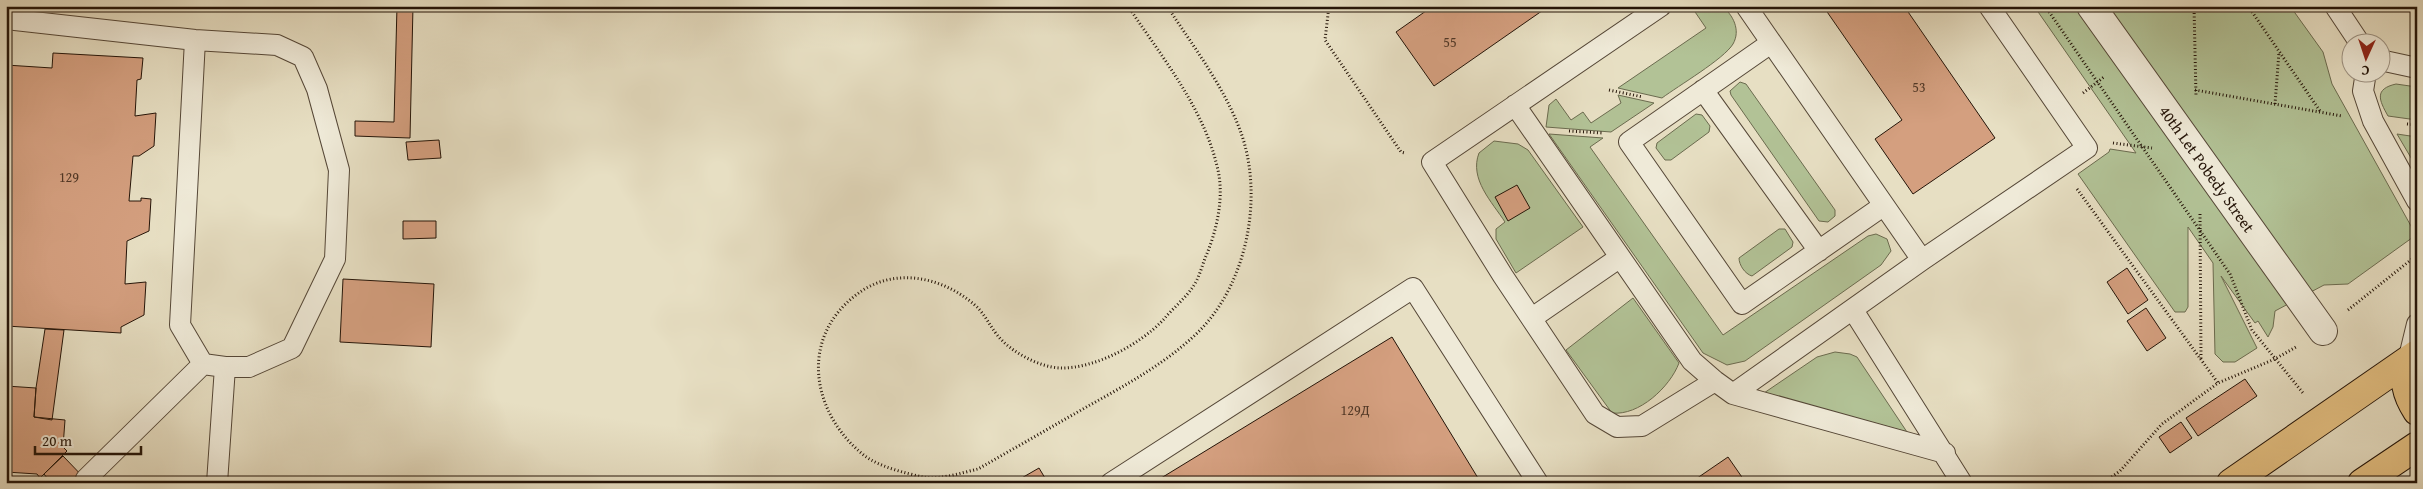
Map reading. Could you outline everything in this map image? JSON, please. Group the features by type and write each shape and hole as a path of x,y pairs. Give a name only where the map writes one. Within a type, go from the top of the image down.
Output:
{"main road":[{"path":"2414,359 2404,375 2406,388 2417,411"},
{"path":"2231,483 2414,359"},
{"path":"2362,483 2417,446"}],"street":[{"name":"40th Let Pobedy Street","path":"2091,6 2323,331"}],"lane":[{"path":"1661,6 1432,162 1595,414 1617,427 1642,426 1715,381"},
{"path":"1746,6 1922,260"},
{"path":"1733,394 1922,260 2087,148 1989,6"},
{"path":"2335,6 2352,32"},
{"path":"6,19 195,40 277,44 303,57 317,89 339,170 335,259 292,348 249,367 203,364 86,479"},
{"path":"195,40 180,325 203,364"},
{"path":"1771,43 1629,142 1742,304 1883,206"},
{"path":"2390,62 2417,68"},
{"path":"2364,82 2363,91 2373,121 2417,201"},
{"path":"1703,90 1819,251"},
{"path":"1516,105 1692,361 1715,381 1733,394 1945,453"},
{"path":"1532,318 1620,258"},
{"path":"1111,483 1413,288 1538,483"},
{"path":"1853,310 1945,453 1962,483"},
{"path":"2414,359 2417,324"},
{"path":"217,483 225,366"}],"path":[{"path":"1128,6 1201,122 1218,168 1220,203 1213,240 1194,285 1157,326 1108,358 1084,366 1059,368 1036,362 1018,351 1000,338 979,309 961,293 934,281 914,277 895,278 870,285 842,307 828,325 821,341 818,362 819,380 831,419 845,437 867,457 894,469 925,477 955,475 978,469 1127,384 1168,357 1195,336 1221,303 1237,269 1250,229 1250,171 1241,131 1227,100 1167,6"},
{"path":"1329,6 1324,40 1401,152 1432,162"},
{"path":"2045,6 2230,274 2252,330 2275,359 2218,383 2162,424 2120,471 2103,483"},
{"path":"2248,6 2320,112"},
{"path":"2275,104 2279,51"},
{"path":"2060,110 2128,59"},
{"path":"2145,82 2373,121 2417,125"},
{"path":"1532,129 1607,133 1629,142"},
{"path":"2080,139 2197,155"},
{"path":"2060,166 2218,383"},
{"path":"2323,331 2417,255"}],"green space":[{"path":"1691,6 1722,6 1729,14 1735,23 1736,33 1733,44 1728,50 1711,65 1662,98 1618,88 1706,28"},
{"path":"2034,6 2290,6 2323,52 2332,84 2416,235 2348,284 2324,285 2275,311 2273,327 2268,337 2258,321 2255,323 2221,276 2257,348 2235,362 2223,362 2215,354 2213,263 2188,227 2188,307 2185,312 2175,312 2078,174 2109,152 2110,149 2136,153"},
{"path":"1740,82 1746,84 1835,210 1835,216 1828,222 1819,221 1731,95 1730,91"},
{"path":"2396,84 2417,87 2417,120 2388,116 2382,105 2381,92 2389,86"},
{"path":"1618,95 1654,103 1611,132 1546,127 1549,105 1556,99 1571,120 1583,112 1591,123 1621,103"},
{"path":"1696,114 1702,115 1710,126 1709,132 1671,160 1665,160 1656,148 1657,143"},
{"path":"1549,134 1603,138 1590,147 1723,335 1868,236 1876,234 1887,239 1891,251 1881,265 1745,361 1727,365 1703,353"},
{"path":"2397,134 2417,137 2417,168"},
{"path":"1494,141 1518,144 1528,150 1583,227 1516,273 1496,239 1496,229 1505,222 1483,190 1477,172 1479,153"},
{"path":"1779,229 1785,229 1793,242 1792,247 1752,276 1747,273 1741,266 1739,258"},
{"path":"1633,298 1679,363 1669,381 1643,405 1622,413 1612,413 1566,350"},
{"path":"1835,352 1857,357 1907,432 1764,393 1817,357"}],"building":[{"path":"397,6 413,6 410,138 355,136 355,121 394,122"},
{"path":"1433,6 1549,6 1434,86 1396,32"},
{"path":"1823,6 1904,6 1995,138 1913,194 1875,139 1902,120"},
{"path":"53,53 143,58 141,79 137,80 135,116 156,113 154,146 139,156 133,156 129,201 141,201 141,198 151,199 149,231 127,241 125,284 146,282 144,315 121,327 121,333 6,326 6,65 52,68"},
{"path":"439,140 441,158 408,160 406,142"},
{"path":"1517,185 1530,208 1508,221 1495,197"},
{"path":"403,221 436,221 436,238 403,239"},
{"path":"2127,268 2148,300 2128,314 2107,282"},
{"path":"343,279 434,284 431,347 340,342"},
{"path":"2146,308 2166,338 2147,351 2127,321"},
{"path":"45,329 64,330 52,420 34,417 36,388"},
{"path":"1392,337 1481,483 1153,483"},
{"path":"2245,379 2257,396 2198,436 2186,418"},
{"path":"6,386 36,388 34,417 65,420 63,447 67,451 40,478 37,474 6,472"},
{"path":"2181,422 2192,438 2170,453 2159,437"},
{"path":"63,456 89,483 51,483 44,474"},
{"path":"1728,457 1746,483 1690,483"},
{"path":"1039,468 1048,483 1013,483"}]}
